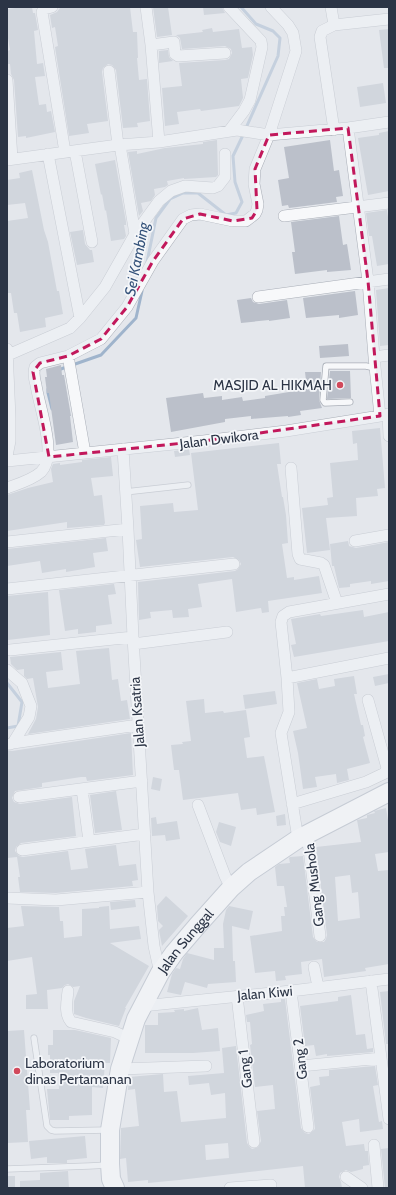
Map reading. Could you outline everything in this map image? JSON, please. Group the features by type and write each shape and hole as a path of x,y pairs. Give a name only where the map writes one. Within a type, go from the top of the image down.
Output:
{"main road":[{"name":"Jalan Sunggal","path":"111,1180 110,1130 120,1069 136,1019 142,1006 160,973 174,953 231,888 249,872 303,836 389,792"}],"street":[{"path":"52,7 44,9 42,12 70,152 92,242"},
{"path":"146,7 151,45 158,142"},
{"path":"229,7 261,42 262,48 250,100 233,131"},
{"path":"7,488 40,473 46,457 46,426 33,372 35,367 40,363 68,356 101,340 127,307 153,261 183,219 191,215 200,214 233,221 246,221 252,218 257,210 258,204 254,184 255,169 269,135 296,51 293,33 288,25 271,7"},
{"path":"331,7 334,25"},
{"path":"334,130 320,37 322,32 334,25 389,19"},
{"path":"151,45 174,42 175,54 178,56 225,53"},
{"path":"109,71 119,145 135,234"},
{"path":"7,80 10,160 119,145 158,142 233,131 269,135 334,130 389,122"},
{"path":"348,128 368,281 374,362 386,415 389,436"},
{"path":"48,154 80,318"},
{"path":"9,459 10,418 7,352 70,328 105,287 135,234 159,201 171,191 185,186 213,188 218,186 226,177 225,154"},
{"path":"284,216 389,203"},
{"path":"258,297 389,279"},
{"path":"374,362 389,355"},
{"path":"68,356 85,452"},
{"name":"Jalan Dwikora","path":"9,459 46,457 279,432 386,415"},
{"name":"Jalan Ksatria","path":"123,449 148,892 154,946 160,973"},
{"path":"291,468 298,554 300,559 321,563 324,565 337,603"},
{"path":"7,542 128,529"},
{"path":"355,541 389,535"},
{"path":"7,588 234,564"},
{"name":"Gang Mushola","path":"320,936 303,836 292,804 281,733 289,712 289,703 281,622 284,616 289,612 389,594"},
{"path":"10,650 227,632"},
{"path":"287,678 389,658"},
{"path":"7,670 22,683 31,706 29,717 10,744"},
{"path":"292,804 366,782 385,773 387,768 368,700"},
{"path":"10,744 138,725"},
{"path":"19,798 142,780"},
{"path":"82,789 89,841"},
{"path":"198,805 231,888"},
{"path":"22,850 145,834"},
{"path":"7,898 56,900 148,892"},
{"path":"314,967 318,987"},
{"name":"Jalan Kiwi","path":"142,1006 291,991 389,979"},
{"path":"371,981 389,1119"},
{"path":"68,991 67,1014 71,1022 115,1032 130,1039"},
{"name":"Gang 2","path":"291,991 308,1127"},
{"name":"Gang 1","path":"237,996 254,1142"},
{"path":"301,1066 381,1058"},
{"path":"120,1069 206,1066"},
{"path":"374,1145 378,1188"},
{"path":"346,1177 362,1188"},
{"path":"230,1188 271,1184"}],"lane":[{"path":"350,402 325,403 323,400 326,366 366,366 374,362"},
{"path":"125,492 188,484"},
{"path":"34,1038 47,1126 54,1131 110,1130"},
{"path":"7,1168 89,1166 111,1180"}],"highlighted area":[{"path":"348,128 368,281 380,416 203,441 49,457 33,372 40,363 68,356 101,339 127,307 153,261 183,219 200,214 233,221 252,218 257,210 255,169 269,135"}],"building":[{"path":"14,7 32,7 33,13 35,13 38,30 34,31 37,64 43,63 45,76 35,77 39,105 46,104 47,112 51,111 55,132 26,138 26,136 18,137 14,80 11,74 10,64 8,64 7,60 7,51 10,50 7,32 7,9 15,8"},
{"path":"130,7 133,32 137,32 139,80 147,79 150,121 137,123 138,127 123,128 116,70 112,65 108,64 103,68 102,72 108,121 87,124 89,133 69,136 55,47 58,46 55,27 52,28 50,15 57,12 60,8"},
{"path":"153,7 168,7 172,35 157,37"},
{"path":"203,7 222,7 225,13 204,15"},
{"path":"212,28 213,32 239,29 242,48 252,47 253,55 248,78 241,79 243,98 239,106 201,111 200,109 177,112 179,124 165,126 162,88 182,86 179,63 225,60 229,59 232,53 231,49 225,46 182,49 180,38 176,35 203,32 202,30"},
{"path":"389,29 389,68 384,68 379,30"},
{"path":"168,50 169,57 173,61 159,63 159,51"},
{"path":"383,83 386,103 360,107 357,87"},
{"path":"389,131 389,191 368,195 358,138 379,135 379,133"},
{"path":"217,140 218,175 216,177 184,178 167,181 168,185 165,187 154,189 155,195 151,201 141,203 143,211 139,216 128,152 137,151 137,154 165,148 203,144 203,142"},
{"path":"330,140 334,171 339,170 343,196 336,197 337,202 289,208 288,205 282,206 278,180 289,178 284,147"},
{"path":"115,160 126,222 126,225 124,225 126,236 124,239 111,241 106,210 105,211 95,164"},
{"path":"32,170 63,314 45,318 46,327 20,332 17,313 14,313 11,293 7,293 7,221 28,218 25,203 7,205 7,180 20,178 19,173"},
{"path":"387,210 389,224 389,264 377,266 372,236 369,236 366,213"},
{"path":"339,216 343,245 347,244 351,270 327,272 327,270 295,274 292,252 295,252 291,222"},
{"path":"83,230 85,244 90,250 92,250 94,262 77,265 70,232"},
{"path":"389,288 389,345 380,346 376,290"},
{"path":"355,291 358,315 339,318 339,315 306,318 303,298"},
{"path":"251,298 253,302 259,304 287,300 290,318 241,323 237,300"},
{"path":"348,344 349,356 320,358 319,346"},
{"path":"61,365 71,416 73,442 56,445 49,393 47,393 45,377 47,377 46,369"},
{"name":"MASJID AL HIKMAH","path":"330,371 350,371 351,398 327,399"},
{"path":"305,372 321,372 319,400 322,408 300,411 301,415 288,417 251,419 251,416 225,419 225,422 171,432 166,398 203,393 204,398 222,396 222,400 242,397 243,401 265,398 265,396 307,389"},
{"path":"380,428 385,488 377,489 378,496 356,498 357,516 326,518 330,550 307,553 302,508 328,505 327,498 333,497 330,463 358,460 357,443 353,444 352,431"},
{"path":"279,443 281,464 277,464 286,515 288,543 282,544 287,578 294,577 294,580 319,576 322,593 268,601 269,612 262,613 261,608 236,612 232,579 198,584 202,607 188,609 189,617 173,618 172,610 150,612 151,618 139,620 138,582 235,571 241,564 239,560 233,557 140,567 136,540 142,539 140,506 173,503 174,512 198,510 191,453"},
{"path":"189,449 190,455 175,457 174,451"},
{"path":"111,457 113,476 91,478 94,496 102,495 104,525 67,528 67,522 7,531 7,495 53,482 51,469 53,464 60,463 60,465 82,462 82,460"},
{"path":"106,538 108,551 93,553 95,567 66,572 66,569 42,573 40,561 7,566 7,549"},
{"path":"348,541 349,546 356,548 389,542 389,581 371,584 371,581 350,584 350,587 339,588 334,566 332,566 330,544"},
{"path":"114,584 116,594 108,595 112,624 96,626 96,632 78,634 78,629 65,631 59,590"},
{"path":"48,592 50,635 8,640 7,596"},
{"path":"363,610 364,617 389,612 389,641 294,657 291,645 296,644 291,619 320,614 321,616"},
{"path":"109,648 112,680 118,679 121,701 127,700 130,719 28,734 36,719 38,707 33,678 27,679 24,676 24,669 17,670 11,664 10,657 61,652 63,670 46,672 48,688 80,684 76,651"},
{"path":"389,674 389,683 375,686 373,677"},
{"path":"354,676 357,694 354,694 361,725 363,725 365,736 363,737 370,763 347,769 349,780 337,783 336,774 315,777 317,787 303,789 293,731 307,728 297,683 317,679 319,689 335,686 334,679"},
{"path":"275,691 277,704 245,709 243,695"},
{"path":"204,699 205,713 223,711 224,713 246,710 250,737 244,738 247,758 264,756 275,812 257,815 256,808 241,810 238,793 183,800 179,770 174,770 171,745 183,744 182,742 191,741 186,701"},
{"path":"131,733 133,775 87,781 86,777 81,777 42,783 42,787 15,791 12,798 14,802 20,804 72,797 76,836 21,843 16,847 15,851 19,856 23,857 68,851 71,870 88,868 85,849 116,845 119,866 136,864 138,880 132,881 133,886 56,893 20,892 18,877 20,877 17,857 7,858 7,750 12,751"},
{"path":"153,777 162,779 160,791 151,789"},
{"path":"116,791 122,830 95,833 90,795"},
{"path":"386,808 389,826 389,852 375,854 378,871 389,870 389,964 365,968 366,971 324,977 322,959 301,962 302,974 285,976 286,980 276,981 275,971 255,973 250,936 282,931 281,916 285,916 284,907 287,907 284,886 277,886 275,867 279,864 290,863 290,857 303,856 313,937 317,942 324,942 327,935 316,847 361,842 357,820 367,818 367,815 375,813 374,811","holes":["350,875 352,893 358,892 360,918 338,921 335,877"]},
{"path":"285,814 286,825 277,826 276,816"},
{"path":"156,817 157,824 177,821 180,839 166,841 165,835 152,836 151,818"},
{"path":"219,822 236,827 231,846 220,842 216,832"},
{"path":"166,896 188,916 162,946 159,930 163,926 158,921 157,906"},
{"path":"135,900 136,907 111,910 110,902"},
{"path":"21,906 59,907 60,921 63,921 64,938 82,936 82,909 109,906 110,929 139,926 141,939 110,943 149,966 125,1008 119,1026 74,1014 74,1001 80,986 73,987 68,984 62,988 47,990 48,1009 26,1009 26,995 37,994 32,957 7,961 7,928 24,926"},
{"path":"229,906 253,911 249,930 232,926 233,961 235,961 236,982 208,984 207,988 185,982 181,995 167,992 172,974 176,968 180,969 183,959 187,953 214,960 214,948 224,948 223,924 226,910"},
{"path":"389,991 389,1044 386,1044 380,992"},
{"path":"351,995 356,1035 365,1034 367,1049 373,1048 373,1052 327,1056 327,1054 316,1056 314,1045 305,1046 300,1006 338,1001 338,997"},
{"path":"281,999 285,999 301,1128 305,1133 309,1134 315,1129 310,1087 320,1085 319,1077 329,1076 329,1070 375,1066 378,1085 373,1086 379,1122 382,1121 383,1129 360,1132 359,1119 342,1122 346,1146 364,1144 365,1151 368,1151 369,1165 363,1166 363,1169 351,1172 346,1170 340,1173 339,1177 342,1188 305,1188 303,1166 148,1183 148,1180 128,1182 126,1158 120,1159 121,1128 139,1126 135,1089 128,1090 129,1077 163,1074 164,1092 177,1091 181,1122 226,1118 225,1093 211,1095 209,1083 189,1085 188,1076 224,1073 222,1048 236,1046 247,1143 252,1149 258,1147 261,1141 257,1111 275,1109 273,1085 255,1087 250,1045 252,1044 250,1022 247,1022 246,1015 264,1011 263,1004 281,1002","holes":["228,1143 229,1158 206,1160 205,1145"]},
{"path":"198,1008 202,1030 218,1028 220,1051 193,1053 145,1053 145,1025 158,1025 158,1013 175,1012 174,1010 184,1009 184,1011"},
{"name":"Laboratorium dinas Pertamanan","path":"24,1030 30,1110 26,1110 28,1142 7,1143 7,1031"},
{"path":"53,1030 75,1030 111,1038 110,1063 105,1063 103,1088 92,1087 92,1115 69,1116 69,1120 50,1120 47,1089 59,1089 58,1073 50,1073 50,1055 48,1055 48,1045 53,1045"},
{"path":"85,1136 87,1158 67,1160 67,1163 47,1163 47,1157 31,1159 29,1141"},
{"path":"389,1148 389,1188 385,1188 381,1149"},
{"path":"68,1171 69,1188 20,1188 20,1181 40,1180 40,1173"},
{"path":"7,1176 15,1176 15,1188 7,1188"}],"waterway":[{"name":"Sei Kambing","path":"241,7 256,24 273,31 280,38 278,56 246,128"},
{"name":"Sei Kambing","path":"147,262 156,218 170,199 183,193 198,193 226,215 236,213 242,202 235,182 233,156 244,133"},
{"name":"Sei Kambing","path":"58,370 101,355 136,318 142,291"},
{"name":"Sei Kambing","path":"48,389 52,409"},
{"name":"Sei Kambing","path":"7,683 22,702 18,726 7,728"}],"place":[{"name":"MASJID AL HIKMAH","path":"340,385"},
{"name":"Laboratorium dinas Pertamanan","path":"17,1071"}]}
